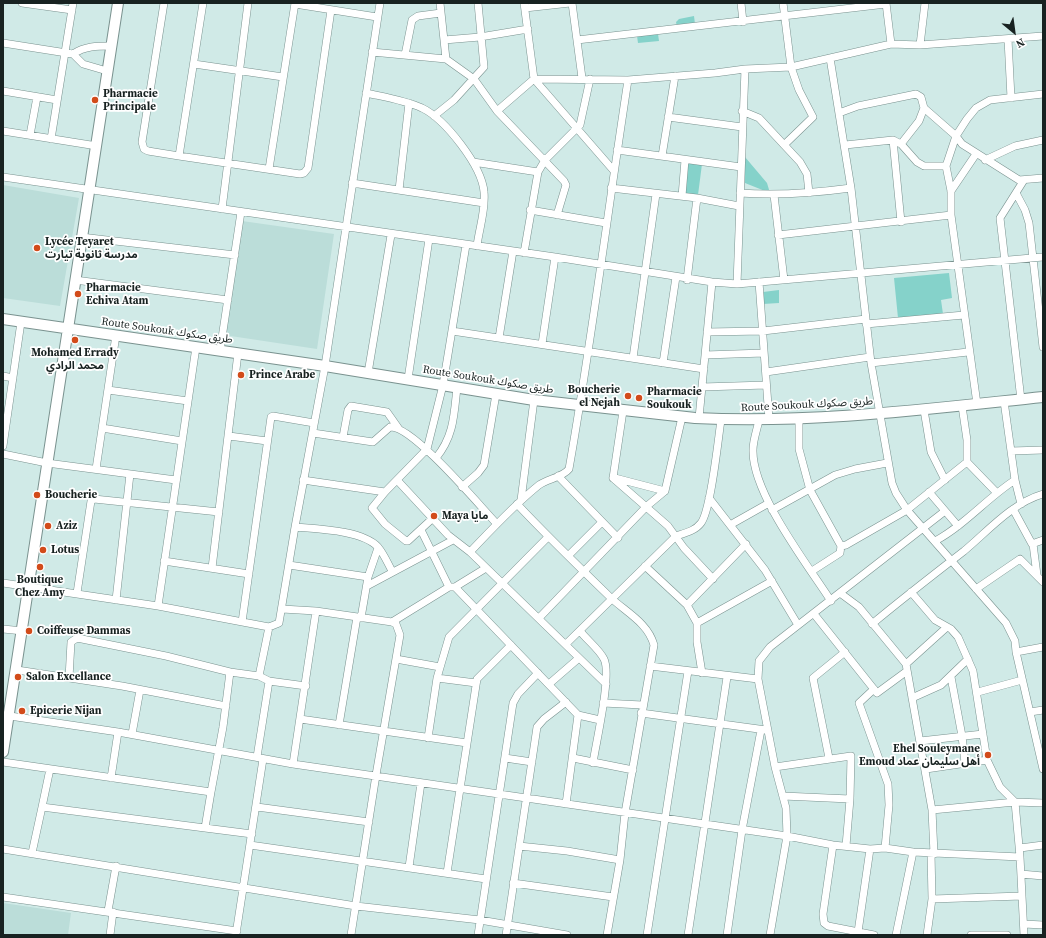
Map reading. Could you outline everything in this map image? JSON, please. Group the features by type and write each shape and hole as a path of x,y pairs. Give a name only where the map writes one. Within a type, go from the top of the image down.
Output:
{"street":[{"path":"22,3 73,6 69,53 57,100 51,139"},
{"path":"3,752 6,715 16,670 29,588 67,328 97,146 118,3"},
{"path":"164,3 142,146 148,151 300,174 304,173 308,168 331,10"},
{"path":"179,156 203,3"},
{"path":"222,209 248,3"},
{"path":"3,583 158,606 269,627 279,623 294,527 325,366 380,3"},
{"path":"440,3 446,59"},
{"path":"434,116 454,100 484,67 478,3"},
{"path":"582,78 571,3 525,5 534,79 614,171"},
{"path":"741,3 743,22"},
{"path":"783,3 791,67 799,90 813,117 784,145"},
{"path":"920,45 925,3"},
{"path":"269,169 295,4 377,17"},
{"path":"577,40 743,22 850,6 886,4 890,44"},
{"path":"405,55 412,20 418,16 441,13"},
{"path":"444,40 480,37 528,29"},
{"path":"497,111 534,79 582,78 628,80 745,69 791,67 890,44 920,45 1043,36"},
{"path":"1008,39 1011,98"},
{"path":"3,43 69,53 90,47 111,46"},
{"path":"372,52 446,59 474,79 497,111 545,160 566,185 557,214"},
{"path":"69,53 83,64 107,71"},
{"path":"830,58 846,145 871,360 887,463 896,493 907,510 1006,623 1015,641 1022,680 1041,752 1043,769"},
{"path":"194,64 283,77"},
{"path":"737,284 742,111 745,69"},
{"path":"662,156 675,76"},
{"path":"524,253 530,210 538,172 545,160 577,129 581,121 590,79"},
{"path":"470,552 519,502 541,484 569,469 589,352 600,264 628,80"},
{"path":"3,91 57,100"},
{"path":"366,93 409,103 424,109 434,116 464,149 473,162 483,184 484,203 477,246"},
{"path":"839,113 858,106 916,94 921,97 924,108 956,136 962,144 985,160 1014,178 1024,180 1043,178"},
{"path":"977,404 968,352 951,216 951,191 946,166 956,136 966,119 983,103 1043,94"},
{"path":"30,135 37,97"},
{"path":"399,190 409,103"},
{"path":"901,144 919,121 924,108"},
{"path":"742,111 759,118 800,162 806,170 810,193"},
{"path":"668,117 742,127"},
{"path":"3,131 97,146"},
{"path":"846,145 893,140 901,144 917,162 924,166 946,166"},
{"path":"893,140 902,222"},
{"path":"985,160 1015,146 1043,140"},
{"path":"617,150 740,167"},
{"path":"951,191 976,154"},
{"path":"682,196 685,160"},
{"path":"473,162 538,172"},
{"path":"3,177 345,227 390,235 429,239 600,264 687,280 737,284 1005,261 1043,256"},
{"path":"1021,400 1000,216 1024,180"},
{"path":"352,183 484,203"},
{"path":"611,188 697,198 739,206"},
{"path":"740,193 774,195 810,193 851,188"},
{"path":"1016,193 1025,210 1029,223 1043,347"},
{"path":"633,358 656,194"},
{"path":"774,195 784,280"},
{"path":"687,280 697,198"},
{"path":"530,210 606,223"},
{"path":"220,351 241,212"},
{"path":"778,235 951,216"},
{"path":"368,372 390,235"},
{"path":"81,237 235,255"},
{"path":"408,379 429,239"},
{"path":"433,518 421,530 406,541 386,524 372,508 396,480 427,449 443,385 466,245"},
{"path":"499,338 513,251"},
{"path":"542,344 555,258"},
{"path":"663,363 676,277"},
{"path":"75,280 228,300"},
{"path":"699,418 712,282"},
{"path":"759,282 766,385 764,420 754,455 770,506 831,601"},
{"path":"707,332 763,331 866,321 964,315"},
{"name":"Route Soukouk طريق صكوك","path":"3,319 368,372 534,400 623,411 721,420 799,419 924,410 1043,397"},
{"path":"3,446 5,415 13,378 21,322"},
{"path":"452,331 704,369"},
{"path":"96,469 116,335"},
{"path":"158,606 196,347"},
{"path":"766,372 871,360 968,352"},
{"path":"212,568 238,353"},
{"path":"705,355 764,353"},
{"path":"3,376 13,378"},
{"path":"702,387 766,385"},
{"path":"436,458 451,434 457,387"},
{"path":"108,390 188,401"},
{"path":"462,487 478,473 484,465 496,394"},
{"path":"534,400 519,502 548,537 612,599 641,624 651,637 654,649 642,705 633,770 625,813 620,860 607,935"},
{"path":"1004,401 1015,480 1021,504"},
{"path":"343,437 348,410 351,406 387,412 399,429 427,449 497,524"},
{"path":"962,406 967,440 967,462 996,492"},
{"path":"924,410 931,452 945,480"},
{"path":"613,478 623,411"},
{"path":"242,622 270,420 273,416 314,423"},
{"path":"539,618 618,538 647,506 665,491 682,417"},
{"path":"799,419 799,449 810,490 841,546 840,553 812,571"},
{"path":"566,644 676,536 695,529 702,522 709,498 721,420"},
{"path":"313,433 373,442 390,427 399,429"},
{"path":"102,428 182,441"},
{"path":"229,436 267,441"},
{"path":"1011,452 1043,450"},
{"path":"3,454 47,463 176,480"},
{"path":"841,546 846,545 907,510 967,462"},
{"path":"730,525 770,506 810,490 842,473 887,463"},
{"path":"116,600 128,503 130,474"},
{"path":"558,476 618,538"},
{"path":"613,478 665,491"},
{"path":"613,478 647,506 668,526 684,548 713,579"},
{"path":"303,480 385,492"},
{"path":"396,480 453,540 470,552 606,684"},
{"path":"935,541 958,526 996,492 1015,480"},
{"path":"929,492 958,526"},
{"path":"872,624 1013,509 1043,494"},
{"path":"709,498 746,544 772,581 798,625"},
{"path":"77,593 89,504 94,499 219,512"},
{"path":"1013,509 1033,544 1037,576"},
{"path":"770,935 787,836 786,808 764,730 758,679 759,661 770,647 945,511"},
{"path":"568,556 602,522"},
{"path":"294,527 344,532 372,542 378,548 392,571"},
{"path":"421,530 430,551 452,587 477,609 578,715 600,720"},
{"path":"428,738 437,678 449,636 548,537"},
{"path":"366,586 453,540"},
{"path":"1033,544 1043,540"},
{"path":"687,605 746,544"},
{"path":"339,725 359,617 368,577 378,548"},
{"path":"976,589 1020,559 1043,582"},
{"path":"164,561 249,574"},
{"path":"289,565 368,577"},
{"path":"645,566 687,605 697,623 697,642 702,673"},
{"path":"392,622 486,568"},
{"path":"697,623 772,581"},
{"path":"911,592 936,620 958,637 974,671 987,760 1000,787 1014,802 1020,848 1024,935"},
{"path":"840,593 857,605 906,667 926,769 932,810 932,899 927,935"},
{"path":"282,609 316,611 392,622 396,624 400,635 351,935"},
{"path":"292,764 306,686 316,611"},
{"path":"814,614 846,652 877,693 880,692 947,627"},
{"path":"259,676 269,627"},
{"path":"3,629 22,631"},
{"path":"580,631 604,660 606,684 593,763"},
{"path":"69,678 71,642 77,638 166,656 230,672 259,676 269,681 306,686"},
{"path":"447,873 476,683 481,675 511,645"},
{"path":"1016,652 1043,647"},
{"path":"829,758 813,678 846,652"},
{"path":"549,684 579,658"},
{"path":"396,659 440,667"},
{"path":"912,698 941,685 968,659"},
{"path":"650,666 758,679"},
{"path":"16,670 140,690 226,706"},
{"path":"647,935 688,671"},
{"path":"205,828 219,750 230,672"},
{"path":"478,935 515,698 538,673"},
{"path":"688,935 727,676"},
{"path":"951,677 962,736 965,763"},
{"path":"437,678 476,683"},
{"path":"978,692 1022,680"},
{"path":"3,897 111,912 236,933 242,888 257,807 260,758 269,681"},
{"path":"874,689 858,702 888,784 889,805 885,848"},
{"path":"132,734 140,690"},
{"path":"506,935 538,724 566,702"},
{"path":"603,703 642,705"},
{"path":"1030,712 1043,710"},
{"path":"641,713 764,730"},
{"path":"6,715 132,734 292,764 376,775 421,783 461,787 625,813 787,836 833,845 870,849 885,848 913,852 1020,857"},
{"path":"566,804 578,715"},
{"path":"300,719 467,743"},
{"path":"727,935 742,830 764,730"},
{"path":"111,778 118,732"},
{"path":"920,741 983,734"},
{"path":"775,767 829,758 852,757 846,846"},
{"path":"505,758 532,762"},
{"path":"573,758 633,770"},
{"path":"926,769 987,760"},
{"path":"3,762 211,792"},
{"path":"32,853 50,769"},
{"path":"409,867 421,783"},
{"path":"783,796 850,799"},
{"path":"932,810 1014,802 1043,802"},
{"path":"42,807 252,834"},
{"path":"257,807 369,822"},
{"path":"250,845 486,879"},
{"path":"833,845 823,914 824,923 828,926 874,935"},
{"path":"1020,848 1043,845"},
{"path":"519,846 567,851 620,860"},
{"path":"3,849 116,866 356,906 480,920 507,926 567,935"},
{"path":"858,932 870,849"},
{"path":"896,935 913,852"},
{"path":"110,935 116,866"},
{"path":"1021,874 1043,876"},
{"path":"513,883 613,897"},
{"path":"932,899 1022,896"},
{"path":"1024,924 1043,925"},
{"path":"971,935 1007,935"}],"shaded area":[{"path":"694,16 695,24 677,27 676,22 679,19"},
{"path":"658,34 659,41 638,43 637,36"},
{"path":"745,157 767,183 770,193 745,183"},
{"path":"686,163 702,164 698,195 685,194"},
{"name":"Lycée Teyaret مدرسة ثانوية تيارت","path":"3,185 79,198 60,306 3,298"},
{"path":"242,221 334,234 317,349 224,335"},
{"path":"949,273 952,298 941,300 943,314 898,318 894,278"},
{"path":"779,290 779,303 763,304 763,292"},
{"path":"3,903 71,913 68,935 3,935"}],"place":[{"name":"Pharmacie Principale","path":"95,100"},
{"name":"Lycée Teyaret مدرسة ثانوية تيارت","path":"37,248"},
{"name":"Pharmacie Echiva Atam","path":"78,294"},
{"name":"Mohamed Errady محمد الرادي","path":"75,340"},
{"name":"Prince Arabe","path":"241,375"},
{"name":"Boucherie el Nejah","path":"628,396"},
{"name":"Pharmacie Soukouk","path":"639,398"},
{"name":"Boucherie","path":"37,495"},
{"name":"Maya مايا","path":"434,516"},
{"name":"Aziz","path":"48,526"},
{"name":"Lotus","path":"43,550"},
{"name":"Boutique Chez Amy","path":"40,567"},
{"name":"Coiffeuse Dammas","path":"29,631"},
{"name":"Salon Excellance","path":"18,677"},
{"name":"Epicerie Nijan","path":"22,711"},
{"name":"Ehel Souleymane Emoud أهل سليمان عماد","path":"988,755"}]}
